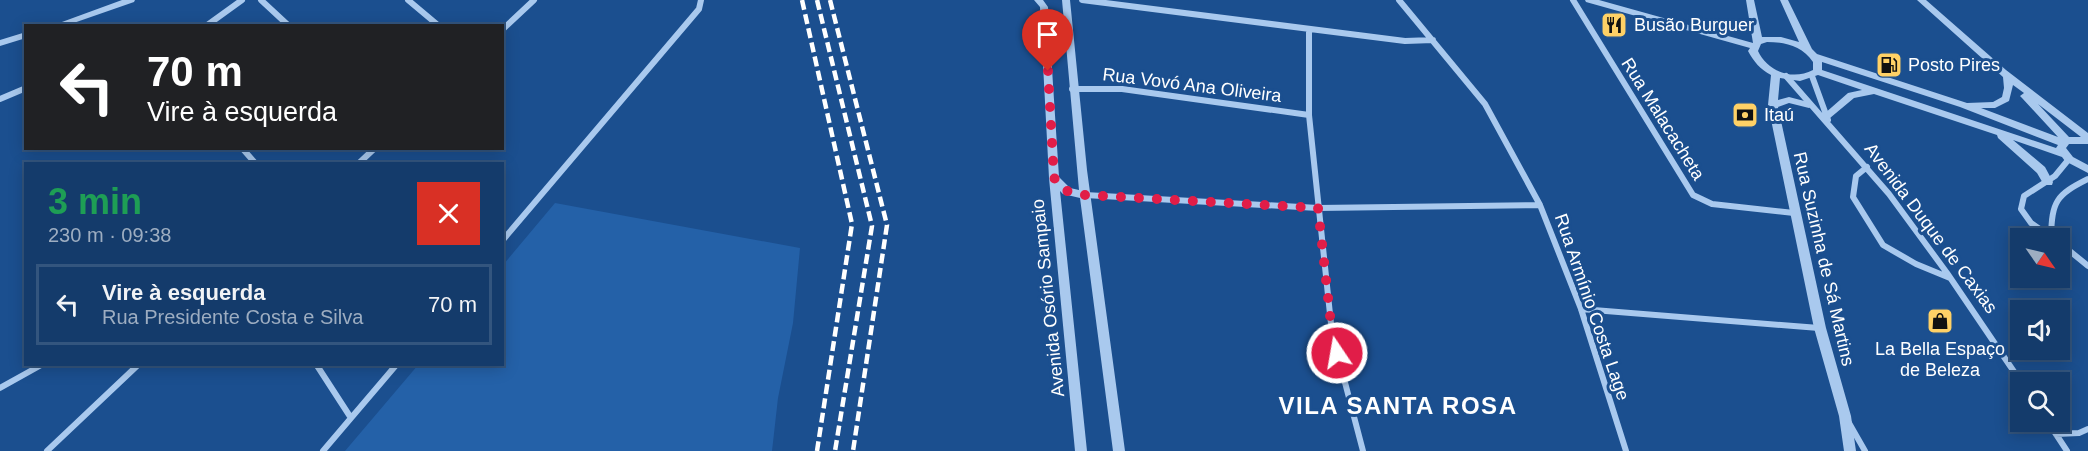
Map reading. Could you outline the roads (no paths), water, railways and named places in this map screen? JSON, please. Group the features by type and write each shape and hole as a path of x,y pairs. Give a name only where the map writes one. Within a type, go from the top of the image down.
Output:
{"street":[{"path":"62,24 131,0"},
{"path":"209,24 242,0"},
{"path":"261,0 287,24"},
{"path":"408,0 437,24"},
{"path":"504,28 534,0"},
{"path":"504,239 699,9 701,0"},
{"name":"Avenida Osório Sampaio","path":"1038,0 1044,7 1054,178 1082,451"},
{"path":"1066,0 1072,89 1084,195 1119,451"},
{"path":"1082,0 1309,30 1405,40 1434,40"},
{"path":"1141,7 1145,0"},
{"name":"Rua Armínio Costa Lage","path":"1399,0 1485,104 1540,205 1581,309 1626,451"},
{"name":"Rua Malacacheta","path":"1573,0 1693,195 1712,204 1794,213"},
{"path":"1589,0 1756,44 1776,39 1787,41 1812,53 1963,105 2066,149"},
{"path":"1750,0 1756,44 1755,57 1767,68 1781,75 1805,78 1815,74 1819,68 1784,0"},
{"path":"1815,74 1877,91 1993,130 2066,149 2088,140 2005,74 1921,0"},
{"path":"1309,30 1309,115 1332,333 1363,451"},
{"path":"0,44 24,36"},
{"name":"Avenida Duque de Caxias","path":"1815,74 1831,127"},
{"path":"1963,105 1995,105 2006,99 2009,88 2005,74"},
{"path":"2005,74 2066,149 2088,169"},
{"name":"Rua Suzinha de Sá Martins","path":"1781,75 1773,105 1794,213 1820,328 1845,416 1850,451"},
{"name":"Avenida Duque de Caxias","path":"1781,75 1867,167 1952,278 2014,372"},
{"path":"0,99 24,89"},
{"name":"Rua Vovó Ana Oliveira","path":"1072,89 1122,89 1309,115"},
{"path":"1827,116 1851,95 1877,91"},
{"path":"1773,105 1789,100 1809,105"},
{"path":"1993,130 2041,170 2048,182"},
{"path":"2038,228 2031,223 2021,209 2024,196 2048,182 2064,167 2066,149"},
{"path":"244,150 254,162"},
{"path":"360,162 373,150"},
{"path":"1867,167 1856,176 1854,197 1883,245 1916,264 1952,278"},
{"path":"1054,178 1067,191 1084,195 1318,208 1540,205"},
{"path":"2052,228 2052,205 2063,191 2088,179"},
{"path":"2070,251 2088,266"},
{"path":"1581,309 1820,328"},
{"path":"0,388 39,366"},
{"path":"47,451 137,366"},
{"path":"317,366 351,418"},
{"path":"323,451 395,366"},
{"path":"1845,416 1865,451"},
{"path":"2056,434 2079,433 2088,429"},
{"path":"2056,434 2067,451"}],"railway":[{"path":"802,0 852,224 817,451"},
{"path":"817,0 872,226 835,451"},
{"path":"830,0 887,225 853,451"}],"place":[{"name":"Busão Burguer","path":"1614,25"},
{"name":"Posto Pires","path":"1889,65"},
{"name":"Itaú","path":"1745,115"},
{"name":"La Bella Espaço de Beleza","path":"1940,321"}],"district":[{"name":"VILA SANTA ROSA","path":"1398,406"}]}
